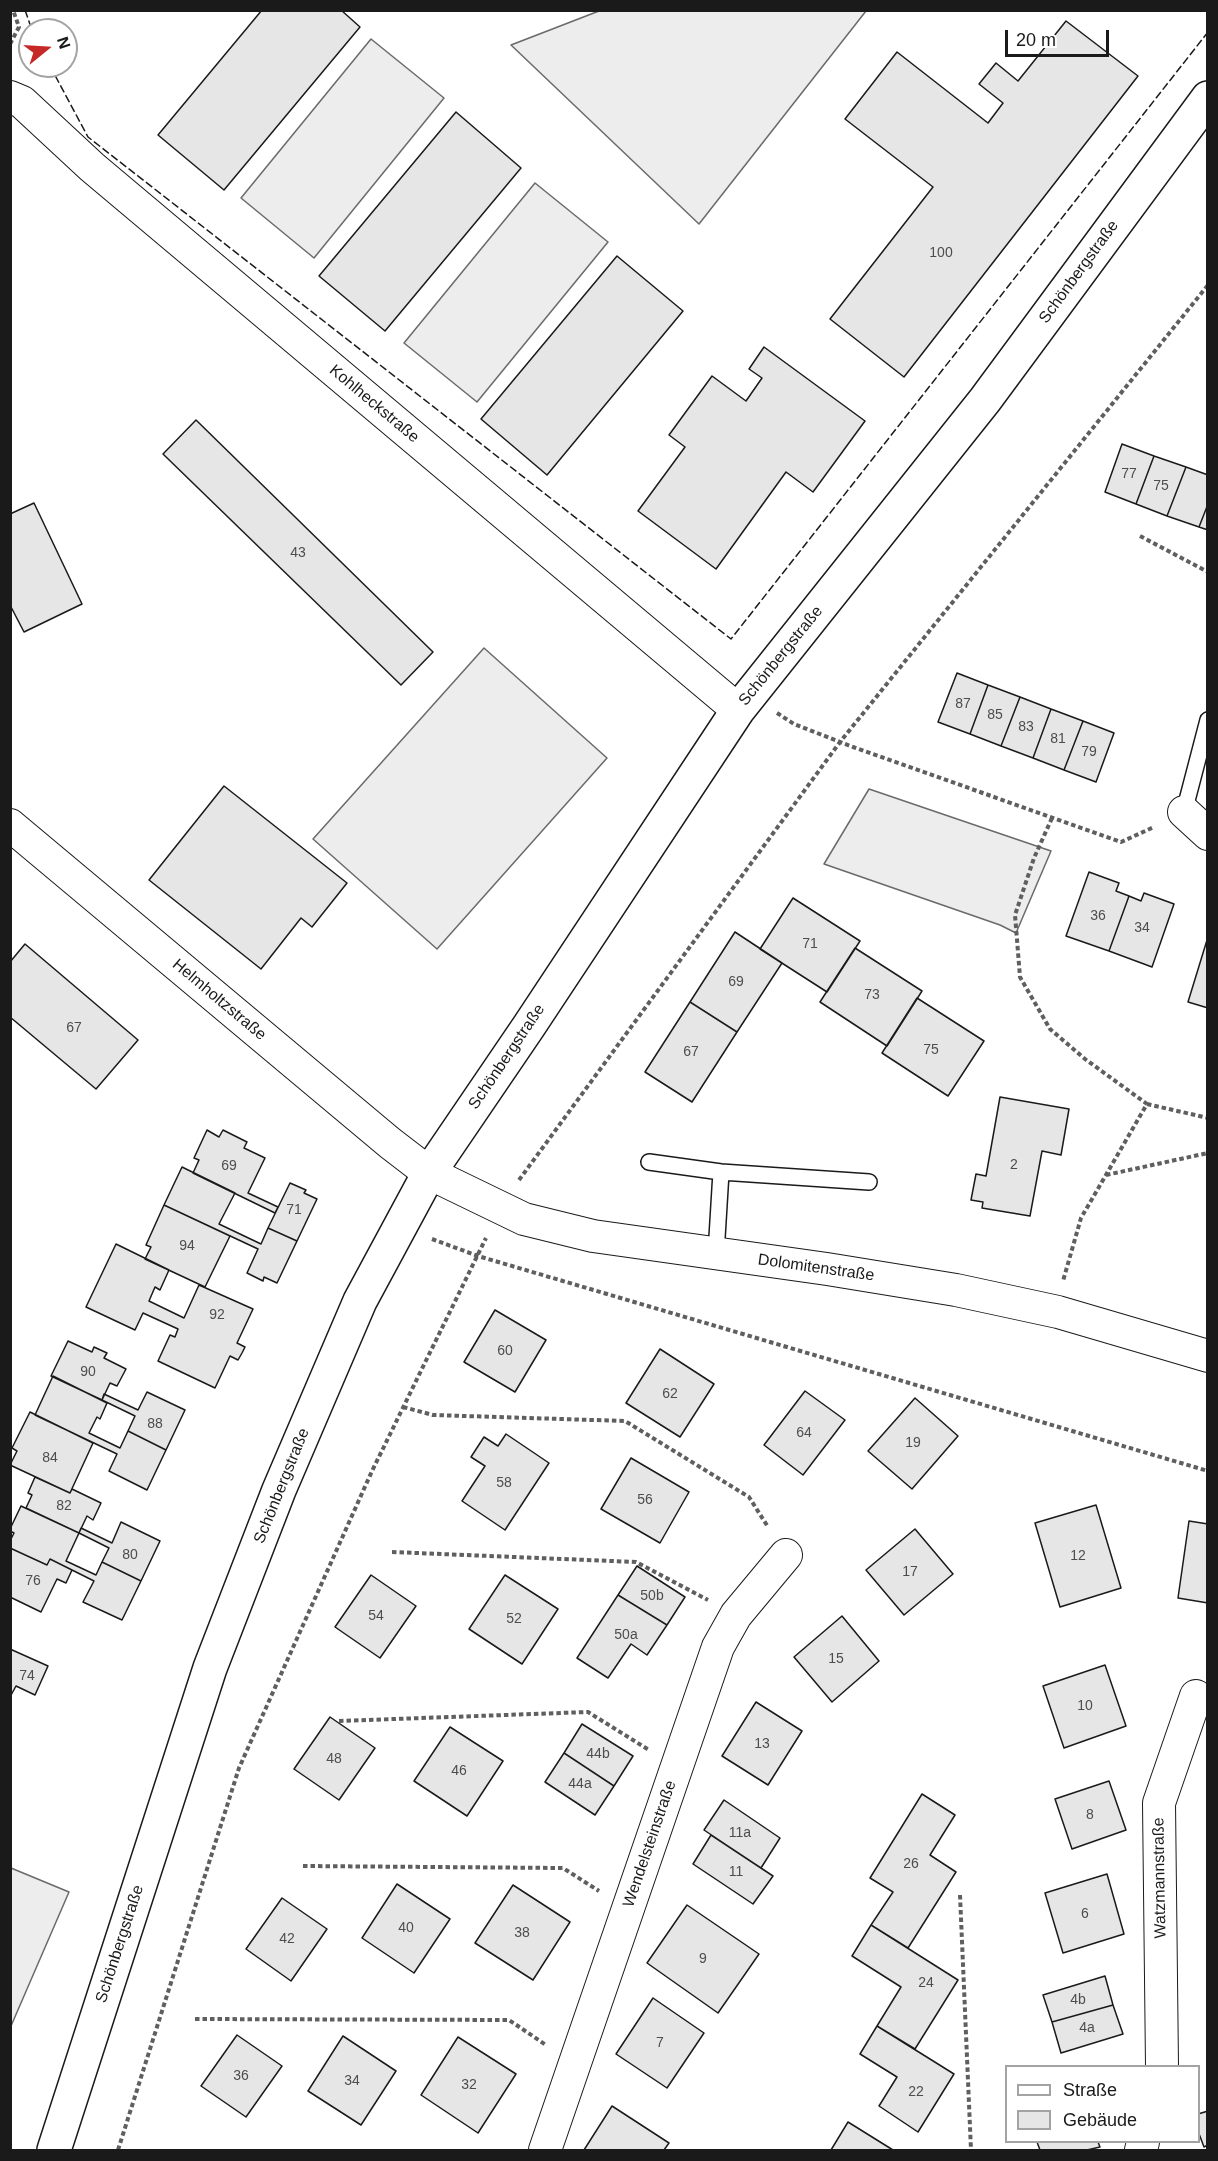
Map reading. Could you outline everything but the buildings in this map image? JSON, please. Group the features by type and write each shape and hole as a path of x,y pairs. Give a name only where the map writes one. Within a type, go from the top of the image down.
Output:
{"street":[{"name":"Kohlheckstraße","path":"10,97 22,102 92,167 743,703"},
{"name":"Schönbergstraße","path":"54,2151 210,1668 279,1490 360,1301 429,1173 743,703 985,400 1208,98"},
{"path":"1184,812 1208,834"},
{"name":"Helmholtzstraße","path":"10,825 390,1143 429,1173"},
{"name":"Dolomitenstraße","path":"429,1173 524,1219 593,1236 956,1290 1058,1311 1208,1356"},
{"name":"Wendelsteinstraße","path":"545,2151 718,1647 736,1615 786,1555"},
{"name":"Watzmannstraße","path":"1162,2065 1159,1803 1196,1696"}],"lane":[{"path":"1184,812 1208,720"},
{"path":"650,1162 721,1172 868,1182"},
{"path":"716,1254 721,1172"}],"path":[{"path":"10,44 19,27 13,10"},
{"path":"118,2151 239,1768 372,1471 478,1256 498,1208 840,742 1208,285"},
{"path":"1140,536 1208,572"},
{"path":"743,703 840,742 1121,842 1184,812"},
{"path":"1052,818 1034,858 1015,915 1020,977 1050,1029 1085,1059 1147,1104 1208,1118"},
{"path":"1058,1311 1064,1274 1081,1218 1147,1104"},
{"path":"1106,1175 1208,1153"},
{"path":"400,1226 478,1256 1208,1471"},
{"path":"403,1407 433,1415 625,1421 749,1497 786,1555"},
{"path":"392,1552 636,1562 736,1615"},
{"path":"339,1721 588,1712 676,1768"},
{"path":"303,1866 563,1868 627,1909"},
{"path":"960,1895 971,2151"},
{"path":"195,2019 509,2020 575,2064"}],"shaded area":[{"path":"599,11 866,11 699,224 511,45"},
{"path":"371,39 444,98 314,258 241,198"},
{"path":"535,183 608,242 477,402 404,343"},
{"path":"484,648 607,758 437,949 313,839"},
{"path":"869,789 1051,851 1016,933 1000,925 824,864"},
{"path":"11,1868 69,1892 11,2026"}],"fence":[{"path":"25,10 28,18"},
{"path":"56,78 88,137 731,639 1208,32"}]}
